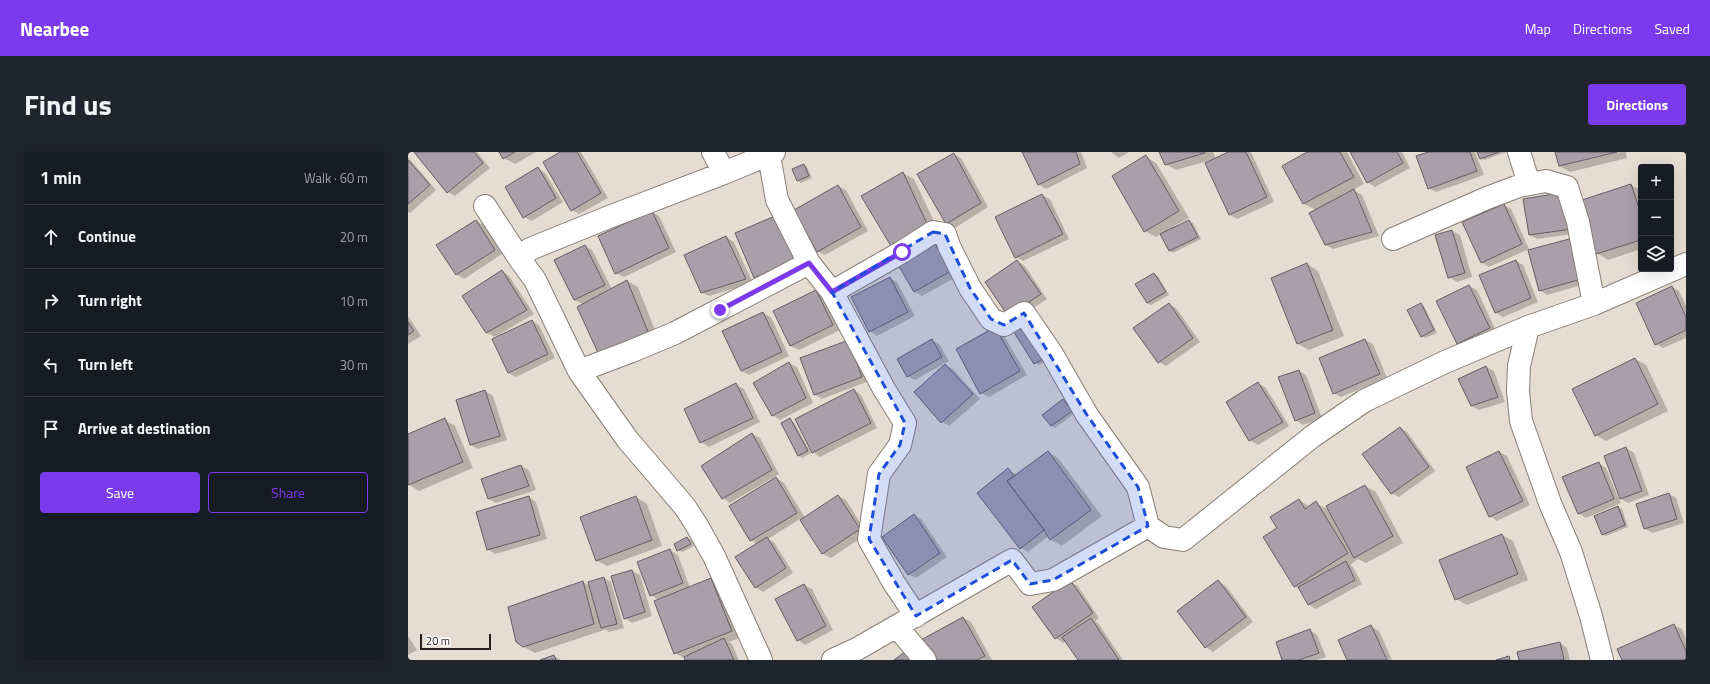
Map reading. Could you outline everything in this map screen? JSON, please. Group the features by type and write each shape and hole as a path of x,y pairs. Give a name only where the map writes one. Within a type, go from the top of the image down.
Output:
{"street":[{"path":"713,152 724,173"},
{"path":"1519,152 1529,184"},
{"path":"518,258 530,249 587,225 724,173 771,153 777,200 809,263 832,292 884,389 905,423 900,445 879,474 869,539 894,583 916,616"},
{"path":"1393,239 1487,198 1519,186 1546,181 1567,187 1578,222 1594,304"},
{"path":"485,206 518,258 535,280 579,370 627,439 689,512 714,556 761,660"},
{"path":"832,292 902,252 933,232 945,234 949,246 970,288 990,320 1004,325 1024,313 1052,354 1087,414 1138,487 1148,526 1164,537 1182,540 1313,436 1364,402 1445,362 1528,327 1594,304 1686,264"},
{"path":"579,370 632,351 675,333 809,263"},
{"path":"1528,327 1519,366 1518,391 1521,421 1550,503 1571,552 1591,616 1602,660"},
{"path":"833,660 858,649 1012,560 1030,584 1052,580 1148,526"},
{"path":"897,627 925,660"}],"highlighted area":[{"path":"933,232 945,234 970,288 991,319 1004,325 1024,313 1087,415 1138,487 1148,526 1053,580 1030,584 1012,560 916,616 869,539 879,474 900,445 905,423 832,292"}],"building":[{"path":"414,152 474,152 483,163 447,193"},
{"path":"499,152 515,152 503,159"},
{"path":"560,152 577,152 601,193 571,211 543,162"},
{"path":"1022,152 1076,152 1080,164 1038,185"},
{"path":"1159,152 1205,152 1205,153 1165,165"},
{"path":"1228,152 1246,152 1267,197 1229,215 1205,163"},
{"path":"1307,152 1340,152 1354,177 1303,204 1282,166"},
{"path":"1350,152 1397,152 1403,163 1367,183"},
{"path":"1428,152 1470,152 1477,171 1428,189 1416,156"},
{"path":"1477,152 1499,152 1480,159"},
{"path":"1555,152 1617,152 1559,166"},
{"path":"954,153 981,203 946,224 917,174"},
{"path":"1146,155 1179,211 1144,232 1112,176"},
{"path":"408,160 430,185 408,204"},
{"path":"804,164 809,176 797,181 792,169"},
{"path":"538,167 556,198 523,218 505,187"},
{"path":"903,172 929,228 891,246 861,196"},
{"path":"1631,184 1638,205 1638,241 1596,254 1579,201"},
{"path":"838,185 861,227 817,252 794,210"},
{"path":"1354,189 1372,232 1325,245 1309,213"},
{"path":"1566,192 1572,229 1529,235 1523,199"},
{"path":"1042,194 1063,234 1015,258 995,217"},
{"path":"1504,204 1522,244 1481,263 1462,222"},
{"path":"652,211 669,248 615,274 598,236"},
{"path":"782,213 800,258 754,278 735,233"},
{"path":"476,220 495,250 456,275 436,245"},
{"path":"1189,220 1198,237 1169,251 1160,234"},
{"path":"1452,230 1465,273 1448,278 1435,235"},
{"path":"726,236 746,279 701,293 684,255"},
{"path":"1573,238 1585,278 1539,291 1528,250"},
{"path":"934,242 951,271 914,292 897,263"},
{"path":"585,245 605,285 574,300 554,260"},
{"path":"1017,260 1041,294 1008,316 985,282"},
{"path":"1516,260 1531,298 1495,313 1479,275"},
{"path":"1307,263 1333,330 1297,344 1271,278"},
{"path":"502,270 527,310 486,333 462,296"},
{"path":"1154,273 1166,292 1147,303 1135,284"},
{"path":"890,277 908,312 869,332 851,297"},
{"path":"627,280 649,334 599,355 577,307"},
{"path":"1469,285 1490,328 1457,344 1436,301"},
{"path":"1672,286 1686,317 1686,330 1655,345 1636,303"},
{"path":"816,290 833,325 790,346 773,311"},
{"path":"1169,303 1193,338 1158,363 1133,328"},
{"path":"1421,303 1434,330 1421,337 1407,310"},
{"path":"763,312 782,352 741,371 722,331"},
{"path":"1021,319 1046,357 1034,364 1010,326"},
{"path":"532,320 548,354 508,373 492,339"},
{"path":"408,322 414,331 408,335"},
{"path":"995,327 1020,371 980,394 956,349"},
{"path":"932,339 942,357 907,377 897,359"},
{"path":"1365,339 1380,374 1333,394 1319,358"},
{"path":"849,340 862,377 814,395 800,358"},
{"path":"1635,358 1658,404 1595,436 1572,389"},
{"path":"789,362 806,398 772,416 753,383"},
{"path":"945,364 973,394 941,423 914,392"},
{"path":"1486,366 1498,397 1471,406 1458,379"},
{"path":"1299,370 1315,413 1295,421 1278,377"},
{"path":"1258,382 1283,422 1249,441 1226,402"},
{"path":"736,383 753,418 700,443 684,409"},
{"path":"854,389 871,423 812,453 795,419"},
{"path":"485,390 500,436 470,445 456,400"},
{"path":"1063,399 1072,411 1051,426 1042,415"},
{"path":"445,418 463,462 408,485 408,434"},
{"path":"790,418 808,451 798,456 781,423"},
{"path":"1400,427 1429,467 1391,494 1362,454"},
{"path":"752,433 772,470 722,499 701,466"},
{"path":"1626,447 1642,491 1620,499 1604,456"},
{"path":"1048,451 1091,510 1050,540 1007,481"},
{"path":"1499,451 1523,501 1489,517 1466,467"},
{"path":"1599,462 1614,499 1578,514 1562,477"},
{"path":"521,465 529,486 488,499 481,479"},
{"path":"1008,468 1014,476 1007,481 1044,530 1020,549 977,493"},
{"path":"776,477 797,513 750,541 729,506"},
{"path":"1365,485 1393,536 1354,558 1326,506"},
{"path":"1669,493 1677,519 1644,529 1636,504"},
{"path":"838,495 860,529 822,554 800,520"},
{"path":"529,496 540,535 487,550 476,512"},
{"path":"636,496 652,540 596,561 580,517"},
{"path":"1299,499 1305,509 1316,501 1348,553 1294,587 1263,537 1277,528 1270,517"},
{"path":"1618,506 1625,525 1602,535 1594,516"},
{"path":"914,514 940,553 908,575 882,537"},
{"path":"1502,534 1518,574 1455,600 1439,560"},
{"path":"687,537 691,544 677,551 674,544"},
{"path":"767,537 786,568 755,588 735,557"},
{"path":"670,549 683,583 650,596 637,562"},
{"path":"1346,561 1355,580 1308,605 1298,587"},
{"path":"632,570 645,612 624,619 611,576"},
{"path":"604,577 617,624 601,628 588,582"},
{"path":"711,578 732,631 674,654 654,601"},
{"path":"1070,580 1093,613 1055,639 1032,607"},
{"path":"1218,580 1246,617 1205,648 1177,611"},
{"path":"583,581 594,624 523,647 516,642 508,607"},
{"path":"804,584 826,626 797,641 775,599"},
{"path":"963,617 985,656 977,660 932,660 921,640"},
{"path":"1091,618 1119,660 1078,660 1062,637"},
{"path":"1674,624 1686,651 1686,660 1622,660 1617,649"},
{"path":"1371,625 1387,660 1347,660 1338,640"},
{"path":"1310,629 1319,653 1299,660 1282,660 1276,642"},
{"path":"724,638 734,660 685,660 684,657"},
{"path":"1560,642 1564,660 1519,660 1517,652"},
{"path":"906,651 912,660 894,660"},
{"path":"554,655 556,660 540,660"},
{"path":"1509,656 1510,660 1496,660"}],"route":[{"path":"720,310 809,263 832,292 902,252"}]}
